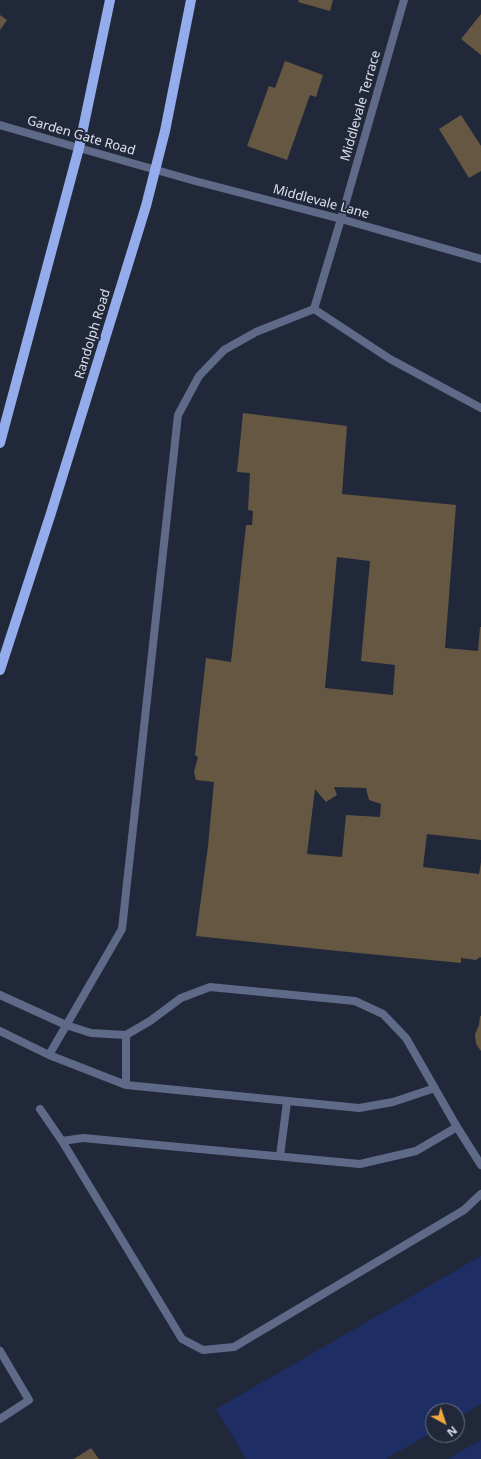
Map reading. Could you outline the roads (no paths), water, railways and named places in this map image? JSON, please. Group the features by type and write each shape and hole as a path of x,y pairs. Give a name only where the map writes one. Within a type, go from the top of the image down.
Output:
{"main road":[{"path":"0,443 80,148 110,0"},
{"name":"Randolph Road","path":"0,670 51,513 146,206 165,131 191,0"}],"street":[{"name":"Middlevale Terrace","path":"314,309 404,0"},
{"name":"Garden Gate Road","path":"0,125 155,170"},
{"name":"Middlevale Lane","path":"155,170 341,219 481,259"},
{"path":"49,1055 122,929 178,415 199,376 224,350 256,332 314,309 390,359 481,408"},
{"path":"0,995 66,1025 91,1032 126,1035 150,1021 181,998 210,987 355,1001 383,1014 406,1038 481,1165"},
{"path":"0,1032 49,1055 126,1085 359,1108 393,1102 435,1088"},
{"path":"126,1035 126,1085"},
{"path":"280,1156 287,1102"},
{"path":"40,1109 62,1141 182,1339 203,1350 234,1347 464,1210 481,1194"},
{"path":"62,1141 83,1138 360,1164 416,1151 457,1126"},
{"path":"0,1351 29,1400 0,1419"}]}
